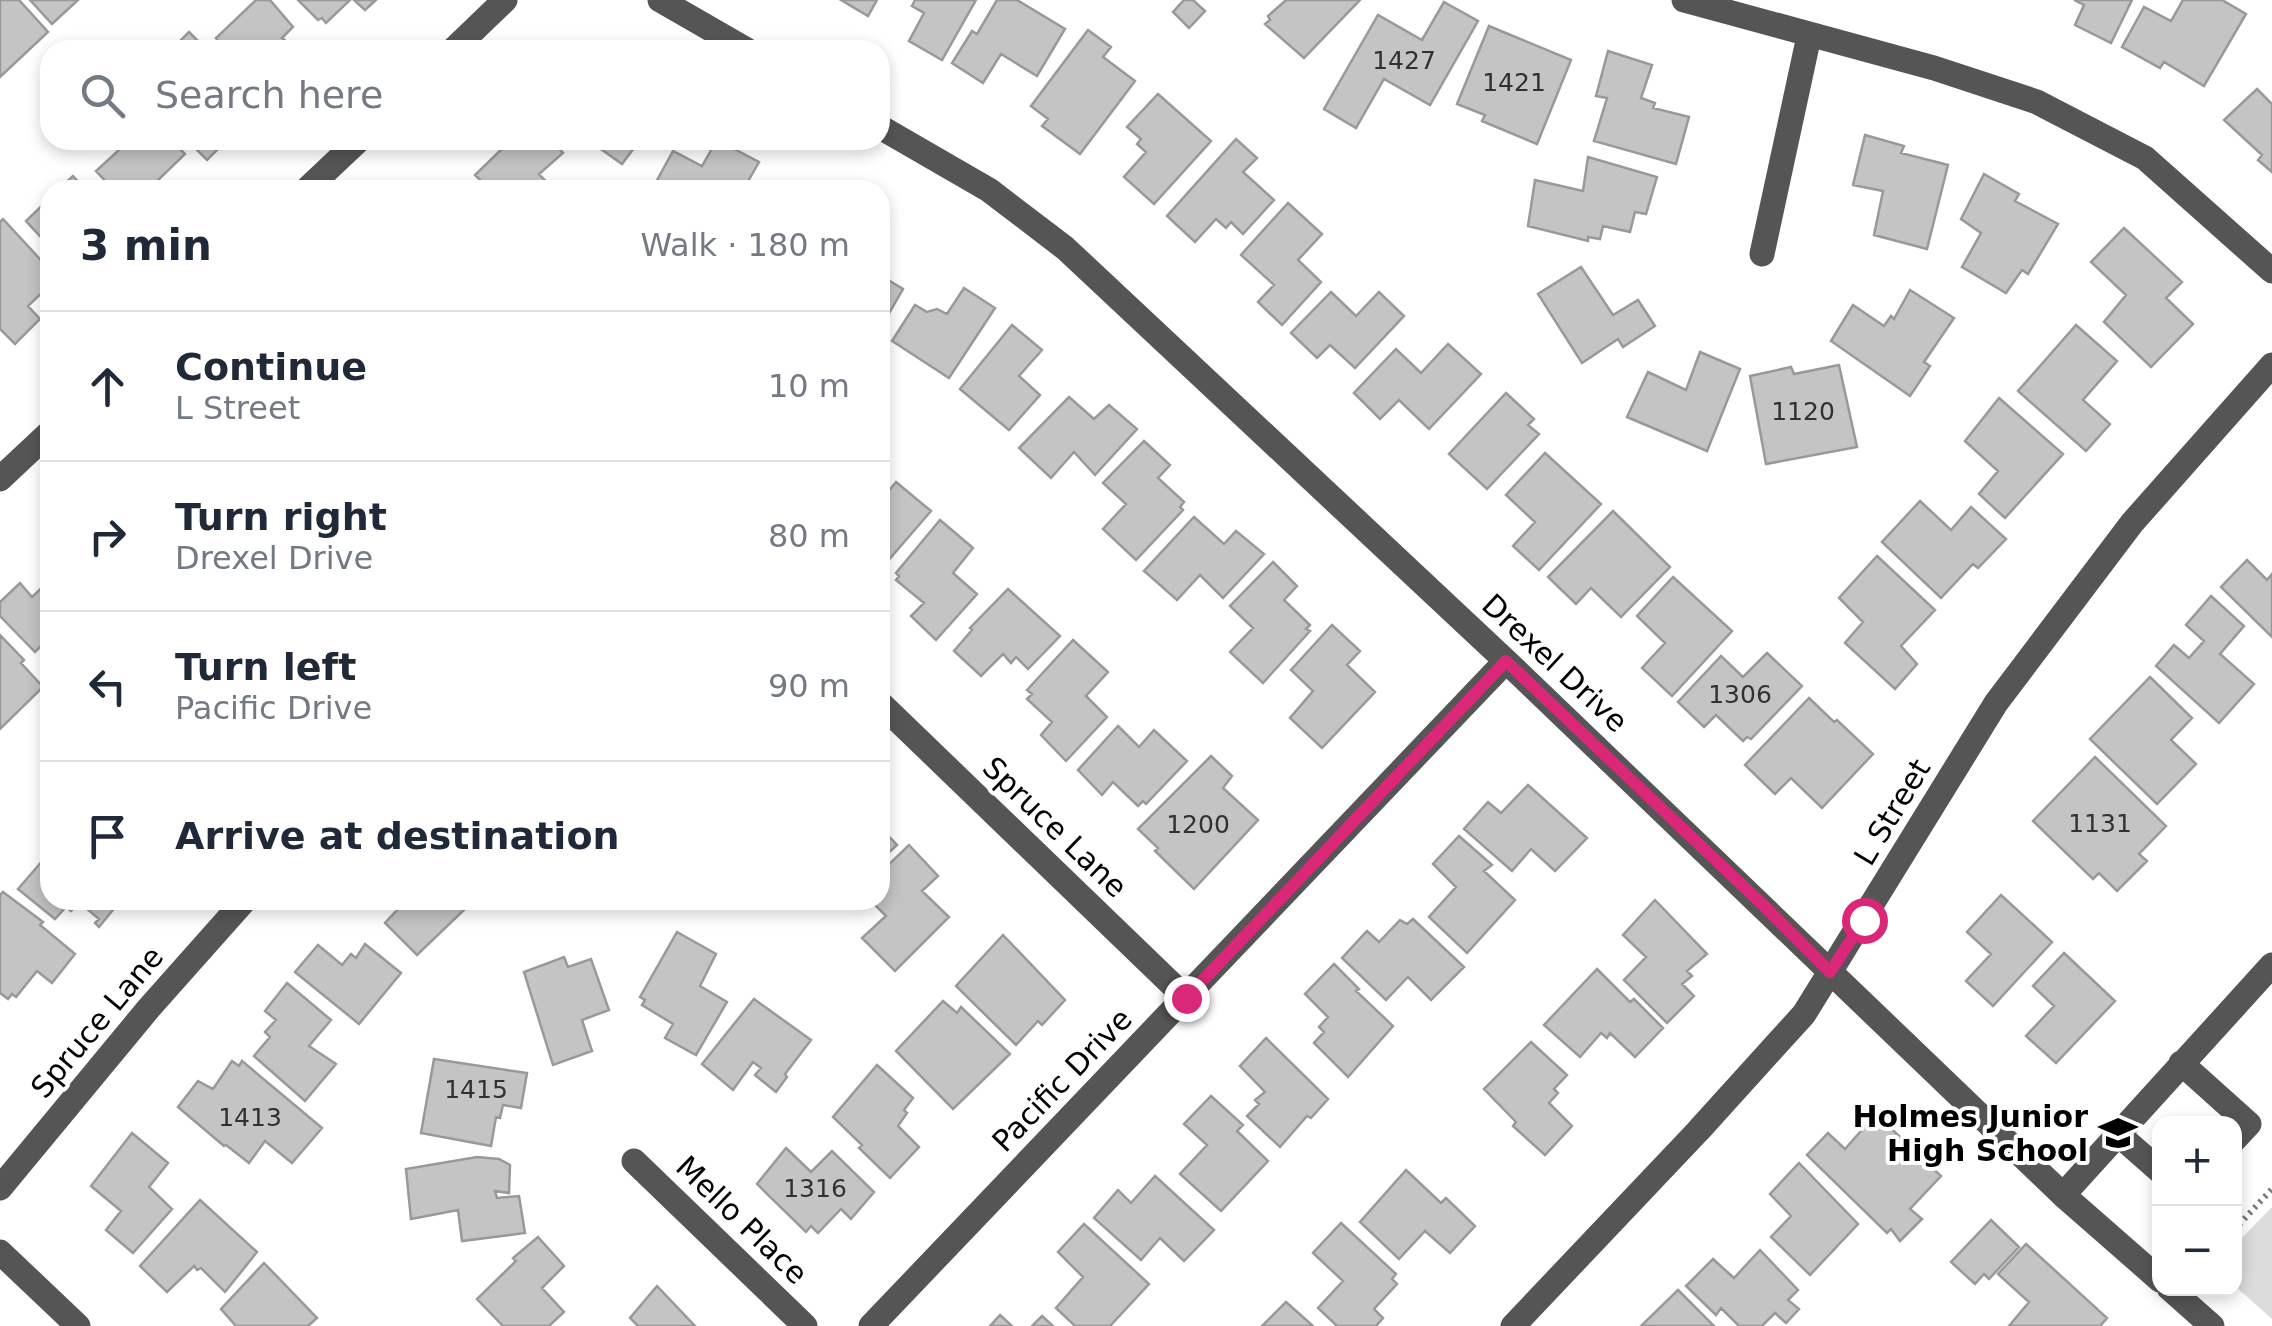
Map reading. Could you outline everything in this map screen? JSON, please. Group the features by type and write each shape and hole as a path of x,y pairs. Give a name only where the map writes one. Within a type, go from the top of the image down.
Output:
{"street":[{"path":"463,40 505,0"},
{"path":"660,0 729,40"},
{"path":"1684,0 1934,68 2037,102 2144,158 2272,270"},
{"path":"1762,254 1809,36"},
{"name":"Drexel Drive","path":"890,133 989,190 1065,248 1506,661 2063,1195 2152,1273"},
{"path":"317,180 348,150"},
{"name":"L Street","path":"1513,1326 1796,1024 1996,703 2132,523 2272,365"},
{"path":"0,479 40,441"},
{"name":"Pacific Drive","path":"870,1326 1506,661"},
{"name":"Spruce Lane","path":"890,713 1186,998"},
{"name":"Spruce Lane","path":"0,1188 236,910"},
{"path":"2063,1195 2272,965"},
{"path":"2182,1063 2239,1116"},
{"path":"2119,1134 2152,1164"},
{"name":"Mello Place","path":"634,1160 805,1326"},
{"path":"0,1252 78,1326"},
{"path":"2178,1296 2212,1326"}],"path":[{"path":"2242,1221 2272,1189"}],"shaded area":[{"path":"2272,1207 2272,1319 2242,1292 2242,1238"}],"building":[{"path":"0,0 19,0 48,32 0,77"},
{"path":"30,0 78,0 52,24"},
{"path":"256,0 270,0 293,27 282,38 284,40 216,38"},
{"path":"298,0 350,0 326,23"},
{"path":"354,0 376,0 365,10"},
{"path":"841,0 877,0 868,16"},
{"path":"915,0 976,0 942,60 909,41 924,13 912,6"},
{"path":"997,0 1017,0 1065,29 1037,76 1001,54 983,83 952,63 972,31 977,34"},
{"path":"1184,0 1193,0 1205,11 1189,28 1173,12"},
{"path":"1286,0 1360,0 1304,58 1265,24 1270,20 1268,16"},
{"path":"2074,0 2132,0 2111,43 2075,25 2084,5"},
{"path":"2183,0 2222,0 2246,14 2204,86 2164,62 2160,68 2122,47 2144,7 2171,21"},
{"path":"1444,2 1478,21 1430,105 1384,79 1356,128 1324,109 1378,15 1422,40"},
{"path":"1489,26 1571,60 1537,144 1482,121 1485,115 1457,104"},
{"path":"1088,30 1111,47 1103,57 1135,81 1080,154 1042,126 1048,119 1031,106"},
{"path":"189,32 197,40 181,40"},
{"path":"1608,51 1652,65 1641,98 1655,103 1653,108 1689,117 1676,164 1594,141 1607,98 1596,96"},
{"path":"2257,89 2272,104 2272,172 2258,160 2262,155 2224,120"},
{"path":"1158,94 1211,141 1154,204 1124,177 1146,152 1137,144 1141,139 1127,127"},
{"path":"1865,135 1904,146 1901,153 1948,165 1927,249 1874,235 1883,191 1853,185"},
{"path":"1236,139 1257,158 1243,172 1274,200 1243,234 1231,222 1226,228 1216,219 1195,242 1167,216"},
{"path":"119,150 181,150 185,154 158,180 105,180 96,171"},
{"path":"197,150 217,150 207,160"},
{"path":"501,150 563,153 539,174 545,180 480,180 475,175"},
{"path":"602,150 632,150 622,164"},
{"path":"711,150 736,150 759,162 749,180 657,180 673,151 702,166"},
{"path":"1588,157 1657,177 1646,214 1635,212 1630,232 1603,226 1600,239 1588,237 1588,241 1528,226 1535,180 1583,191"},
{"path":"1984,174 2019,194 2015,201 2058,224 2028,274 2022,270 2006,293 1962,267 1981,233 1961,219"},
{"path":"1288,203 1322,234 1298,260 1321,282 1282,325 1258,302 1274,285 1241,255"},
{"path":"40,208 40,236 26,221"},
{"path":"3,219 40,259 40,295 28,306 40,319 15,344 0,329"},
{"path":"2124,228 2182,282 2166,298 2193,324 2151,367 2104,322 2126,295 2091,262"},
{"path":"1581,267 1613,315 1638,300 1655,326 1623,347 1618,339 1582,363 1538,294"},
{"path":"890,281 903,289 890,312"},
{"path":"964,288 995,308 949,378 892,341 915,305 927,312 937,309 947,314"},
{"path":"1910,290 1954,318 1924,362 1930,366 1910,396 1831,341 1853,305 1884,326 1891,316 1894,319"},
{"path":"1331,292 1356,316 1379,292 1404,316 1355,368 1330,345 1317,358 1291,333"},
{"path":"1012,325 1042,350 1019,376 1040,395 1009,430 960,389"},
{"path":"2076,325 2117,361 2083,400 2110,424 2086,451 2018,391"},
{"path":"1448,344 1481,374 1429,429 1399,400 1380,419 1354,393 1396,349 1421,373"},
{"path":"1700,352 1740,369 1707,451 1627,417 1648,372 1686,390"},
{"path":"1839,365 1857,447 1766,464 1750,376 1791,367 1794,374"},
{"path":"1506,393 1534,419 1528,425 1539,434 1487,489 1449,454"},
{"path":"1069,397 1094,419 1109,405 1137,429 1095,475 1074,452 1051,478 1019,448"},
{"path":"1999,398 2063,454 2005,518 1979,494 1998,471 1965,441"},
{"path":"1144,441 1170,465 1158,478 1184,502 1180,507 1183,510 1136,560 1103,529 1126,504 1103,483"},
{"path":"1545,453 1601,504 1539,570 1513,546 1535,522 1506,495"},
{"path":"896,482 931,511 890,558 890,490"},
{"path":"1920,501 1951,530 1971,507 2006,539 1978,568 1973,564 1941,598 1882,542"},
{"path":"1613,511 1670,567 1621,617 1591,588 1576,604 1548,577"},
{"path":"1194,517 1224,544 1236,531 1264,554 1223,598 1200,575 1177,600 1144,571"},
{"path":"940,520 973,548 953,573 977,594 936,640 911,616 924,603 896,580 896,573"},
{"path":"1877,556 1935,610 1901,646 1917,664 1895,689 1845,643 1863,622 1839,598"},
{"path":"2247,560 2267,580 2272,574 2272,637 2221,587"},
{"path":"1273,562 1297,586 1284,600 1310,625 1306,629 1310,631 1263,683 1230,652 1253,628 1230,606"},
{"path":"1673,577 1732,631 1672,696 1642,668 1665,643 1637,616"},
{"path":"20,583 32,597 40,589 40,647 35,652 0,616 0,602"},
{"path":"1008,589 1060,636 1028,669 1016,657 1011,663 1003,654 981,676 954,651 970,628"},
{"path":"2211,596 2244,626 2220,654 2254,684 2219,723 2156,666 2174,645 2189,658 2204,641 2186,625"},
{"path":"1332,625 1360,651 1347,665 1375,692 1322,748 1290,718 1313,691 1291,670"},
{"path":"0,635 24,660 21,663 40,684 40,690 0,729"},
{"path":"1073,640 1108,672 1086,696 1107,717 1066,761 1041,735 1052,722 1027,699 1032,694 1027,690"},
{"path":"1767,653 1802,686 1751,739 1743,741 1716,715 1704,727 1678,702 1721,656 1743,677"},
{"path":"2150,677 2192,718 2171,740 2196,764 2157,804 2090,739"},
{"path":"1809,698 1873,754 1822,808 1791,778 1775,794 1745,765"},
{"path":"1118,726 1139,747 1154,730 1187,761 1146,804 1143,801 1138,806 1113,782 1102,795 1078,770"},
{"path":"1211,756 1232,776 1223,788 1258,820 1194,889 1138,829"},
{"path":"2095,757 2166,826 2139,854 2147,861 2117,891 2099,873 2093,879 2033,821"},
{"path":"1528,785 1587,838 1555,871 1531,849 1512,871 1464,829 1488,802 1501,813"},
{"path":"1459,836 1492,865 1484,871 1515,900 1467,953 1429,917 1456,887 1433,864"},
{"path":"909,845 938,876 922,891 949,917 895,971 862,938 886,916 880,910 890,910 890,863"},
{"path":"40,864 40,907 18,889"},
{"path":"3,892 43,922 40,925 75,954 52,983 37,971 16,997 12,994 8,999 0,993"},
{"path":"2001,895 2052,942 1993,1006 1966,981 1991,954 1967,932"},
{"path":"1655,900 1707,954 1687,971 1692,976 1682,984 1694,996 1667,1023 1624,980 1646,957 1623,935"},
{"path":"44,910 63,910 55,919"},
{"path":"88,910 113,910 99,927 95,923 99,919"},
{"path":"397,910 464,910 417,955 385,923"},
{"path":"1413,919 1464,967 1431,1000 1408,977 1386,1000 1342,958 1367,931 1379,942 1400,920 1407,924"},
{"path":"677,932 716,954 700,986 727,1002 696,1055 665,1038 673,1024 642,1005 645,1000 640,997"},
{"path":"1003,935 1065,1000 1016,1045 956,986"},
{"path":"365,944 401,973 359,1024 295,972 318,945 342,965 351,954 356,958"},
{"path":"2064,953 2115,1001 2056,1063 2026,1036 2054,1006 2033,986"},
{"path":"564,957 568,967 591,959 609,1010 582,1020 592,1051 553,1065 524,972"},
{"path":"1334,964 1393,1026 1348,1077 1314,1043 1324,1032 1319,1027 1328,1017 1305,994"},
{"path":"1597,969 1663,1028 1635,1057 1610,1033 1607,1038 1601,1033 1580,1057 1544,1025"},
{"path":"287,983 331,1020 309,1046 336,1064 305,1101 254,1056 270,1037 265,1032 276,1020 265,1011"},
{"path":"754,999 811,1040 776,1092 755,1075 761,1068 753,1062 733,1090 702,1064"},
{"path":"943,1001 957,1013 961,1007 1010,1054 953,1109 896,1051"},
{"path":"1266,1038 1328,1099 1280,1147 1247,1116 1259,1104 1255,1100 1265,1092 1240,1066"},
{"path":"1531,1042 1567,1075 1554,1089 1558,1093 1549,1103 1572,1126 1545,1155 1513,1126 1516,1122 1484,1089"},
{"path":"434,1059 527,1073 521,1108 503,1105 500,1118 496,1117 491,1146 421,1133"},
{"path":"232,1061 239,1066 242,1061 322,1128 292,1163 265,1141 249,1163 178,1107 198,1081 213,1089"},
{"path":"877,1065 913,1098 898,1126 919,1147 890,1178 833,1117"},
{"path":"1211,1096 1243,1125 1237,1131 1268,1161 1221,1211 1180,1174 1207,1145 1184,1124"},
{"path":"1876,1114 1941,1176 1910,1209 1922,1219 1900,1241 1807,1155 1828,1133 1845,1149"},
{"path":"132,1133 168,1163 149,1187 172,1209 133,1253 106,1230 121,1211 91,1186"},
{"path":"786,1148 811,1172 832,1151 874,1192 851,1219 841,1209 818,1233 811,1226 806,1232 757,1184"},
{"path":"477,1157 499,1159 510,1165 509,1193 495,1191 497,1198 519,1196 525,1233 462,1241 458,1210 411,1219 406,1169"},
{"path":"1799,1163 1858,1224 1810,1275 1771,1237 1791,1216 1770,1194"},
{"path":"1406,1170 1441,1203 1446,1198 1475,1226 1450,1253 1425,1231 1399,1259 1360,1222"},
{"path":"1155,1176 1214,1230 1184,1261 1160,1238 1141,1260 1094,1218 1118,1190 1131,1203"},
{"path":"200,1200 257,1252 225,1292 194,1266 167,1292 140,1266"},
{"path":"1991,1220 2019,1247 1989,1279 1984,1274 1975,1284 1951,1262"},
{"path":"1341,1223 1396,1274 1392,1279 1397,1284 1374,1309 1383,1318 1376,1326 1337,1326 1318,1308 1343,1281 1313,1253"},
{"path":"1084,1224 1149,1284 1110,1326 1075,1326 1056,1308 1083,1277 1058,1252"},
{"path":"538,1237 564,1266 542,1288 564,1312 549,1326 503,1326 477,1299 516,1261 513,1258"},
{"path":"2026,1244 2107,1318 2100,1326 2009,1326 2029,1302 1998,1274"},
{"path":"1760,1250 1798,1290 1788,1300 1799,1309 1786,1323 1775,1313 1762,1326 1739,1326 1721,1308 1716,1315 1686,1286 1713,1259 1734,1278"},
{"path":"264,1263 317,1318 308,1326 236,1326 221,1309"},
{"path":"657,1286 695,1326 638,1326 630,1318"},
{"path":"1678,1290 1714,1326 1641,1326"},
{"path":"1286,1302 1313,1326 1262,1326"},
{"path":"1000,1315 1012,1326 990,1326"},
{"path":"1042,1316 1053,1326 1032,1326"}],"place":[{"name":"Holmes Junior High School","path":"2118,1133"}],"route":[{"path":"1186,998 1506,661 1830,972 1864,920"}]}
